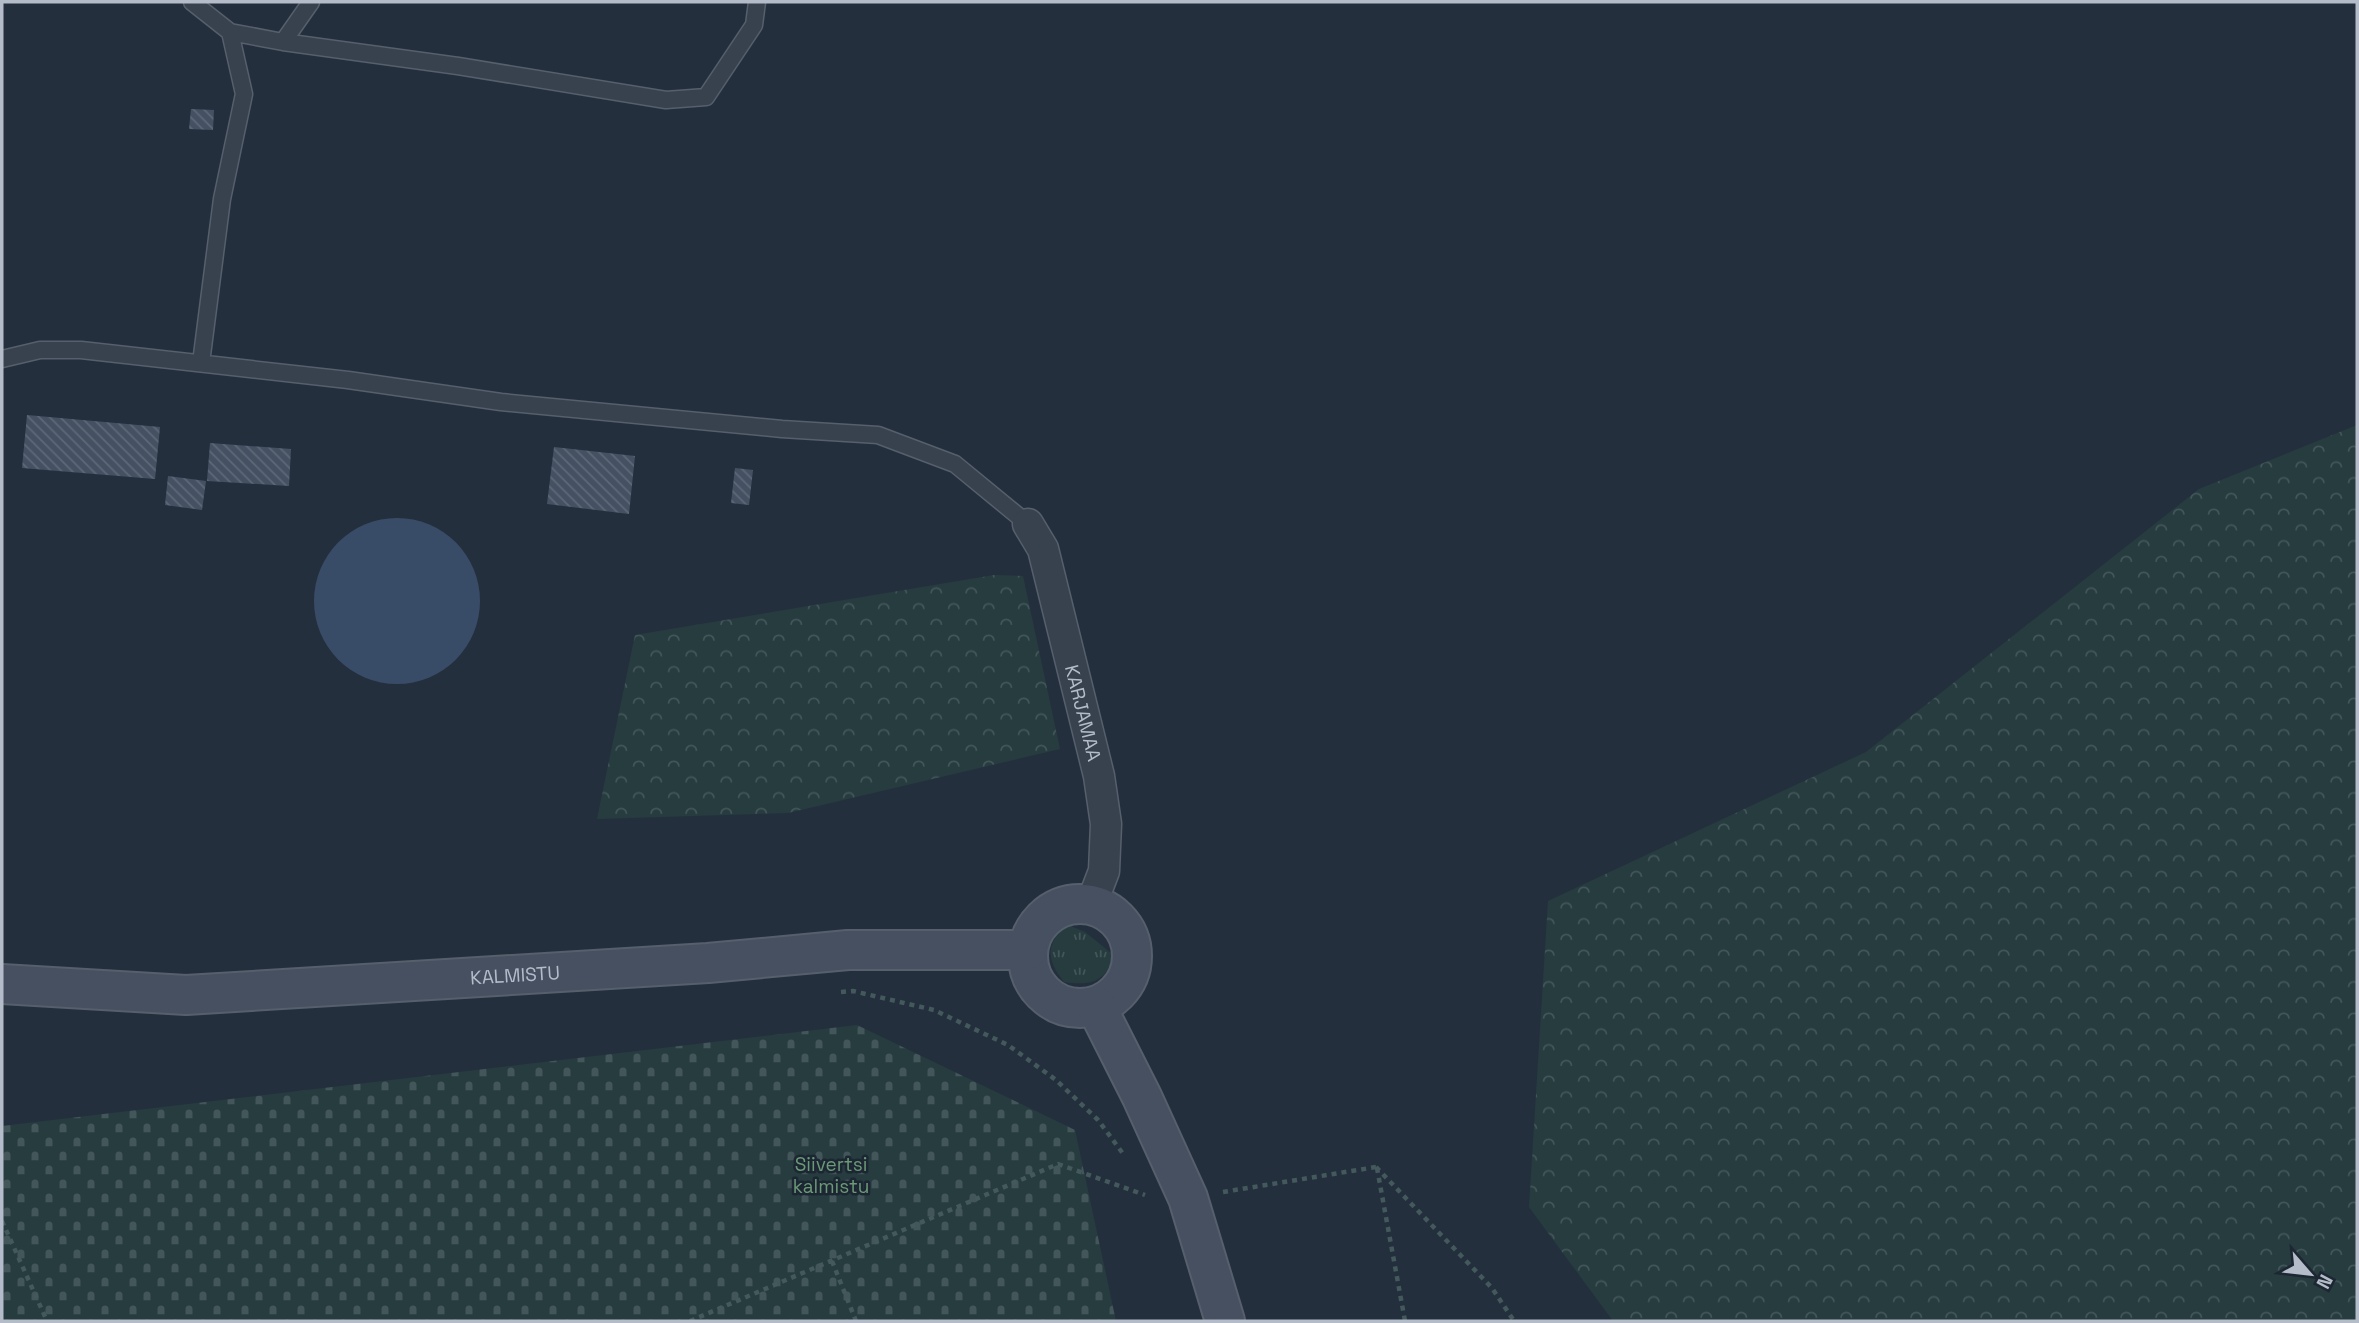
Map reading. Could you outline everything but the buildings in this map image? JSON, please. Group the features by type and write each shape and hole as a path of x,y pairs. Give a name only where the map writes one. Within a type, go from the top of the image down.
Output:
{"main road":[{"path":"1074,904 1091,905 1107,911 1120,922 1129,937 1132,953 1130,971 1123,986 1111,998 1096,1006 1079,1009 1062,1005 1047,997 1036,984 1029,967 1028,950 1033,934 1043,920 1057,909 1074,904"},
{"name":"KALMISTU","path":"2,984 186,995 708,963 848,950 1028,950"},
{"path":"1096,1006 1142,1097 1188,1198 1226,1321"}],"street":[{"name":"KARJAMAA","path":"1028,524 1043,549 1099,776 1106,824 1104,871 1091,905"}],"lane":[{"path":"192,2 230,32 284,42 458,65 666,100 706,97 754,25 757,2"},
{"path":"284,42 311,2"},
{"path":"201,363 222,199 244,94 230,32"},
{"path":"2,359 40,350 81,350 348,380 501,402 782,429 878,435 956,464 1028,524"}],"path":[{"path":"840,992 853,991 934,1010 1008,1045 1056,1080 1098,1120 1130,1163"},
{"path":"690,1321 1058,1164 1146,1195"},
{"path":"1188,1198 1376,1167"},
{"path":"1376,1167 1405,1321"},
{"path":"1376,1167 1492,1288 1514,1321"},
{"path":"1142,1184 1151,1206"},
{"path":"2,1221 47,1321"},
{"path":"832,1261 856,1321"}],"green space":[{"path":"2357,425 2357,1321 1613,1321 1529,1207 1548,901 1866,752 2199,489"},
{"path":"994,575 1023,576 1060,749 788,813 597,819 635,635"},
{"path":"1068,925 1085,932 1116,957 1101,977 1082,983 1064,982 1058,974 1051,959 1052,945"},
{"name":"Siivertsi kalmistu","path":"857,1025 1075,1130 1116,1321 2,1321 2,1126"}],"water":[{"path":"397,518 429,525 456,542 473,569 480,601 473,633 456,660 429,677 397,684 365,677 338,660 321,633 314,601 321,569 338,542 365,525"}]}
